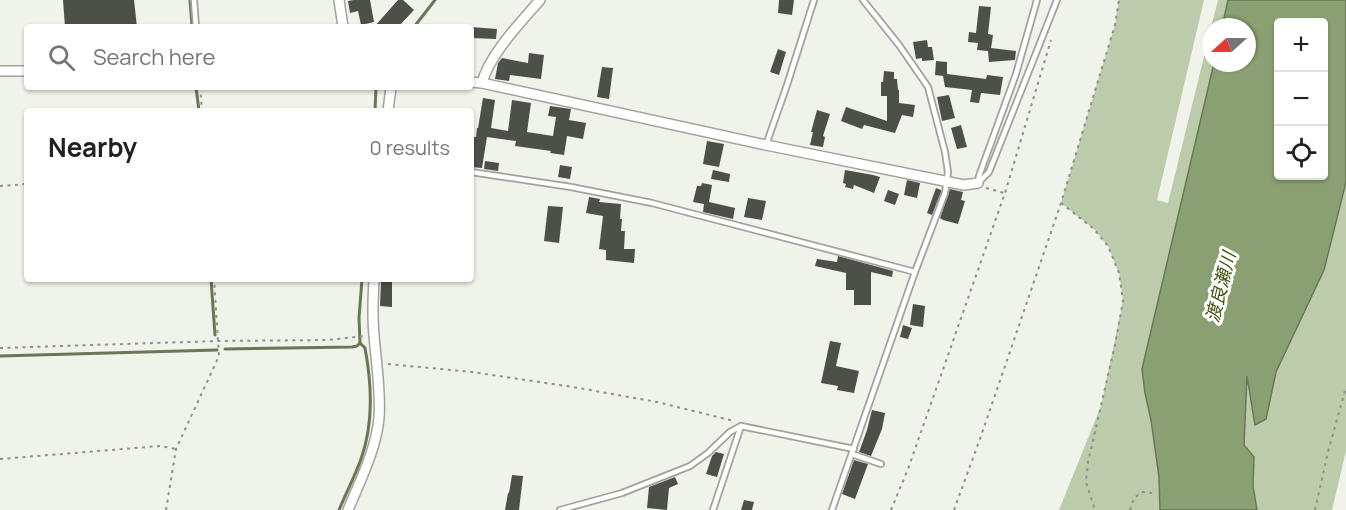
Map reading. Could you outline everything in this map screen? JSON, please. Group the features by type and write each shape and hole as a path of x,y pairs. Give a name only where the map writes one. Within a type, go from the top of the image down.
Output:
{"street":[{"path":"339,0 343,24"},
{"path":"482,83 484,73 502,47 540,0"},
{"path":"0,70 24,71"},
{"path":"474,82 766,145 964,185 981,185"},
{"path":"388,108 391,90"},
{"path":"348,510 368,462 379,419 372,306 374,282"}],"lane":[{"path":"194,0 195,24"},
{"path":"766,145 814,0"},
{"path":"832,510 945,193 948,172 928,87 899,45 863,0"},
{"path":"981,185 979,176 1016,74 1037,0"},
{"path":"981,185 989,172 1057,0"},
{"path":"474,172 571,187 652,203 915,272"},
{"path":"713,510 741,426"},
{"path":"560,510 622,493 690,466 730,432 741,426 853,452 881,464"}],"path":[{"path":"954,510 1061,203 1115,25 1119,0"},
{"path":"891,510 908,469 1005,193 1052,34"},
{"path":"200,90 202,108"},
{"path":"0,186 24,184"},
{"path":"981,185 1005,193"},
{"path":"1061,203 1094,229 1108,246 1119,273 1123,301 1088,462 1086,482 1095,510"},
{"path":"166,510 176,449 219,356 214,282"},
{"path":"0,348 328,340 374,335"},
{"path":"377,364 472,372 573,387 657,402 736,421 741,426"},
{"path":"1315,510 1346,387"},
{"path":"0,459 160,446 176,449"},
{"path":"1130,510 1134,498 1142,492 1152,493"}],"shaded area":[{"path":"1119,0 1204,0 1157,200 1168,203 1202,65 1202,72 1212,72 1142,369 1159,477 1160,510 1059,510 1101,406 1123,301 1119,273 1108,246 1094,229 1061,203 1115,25"},
{"path":"1218,0 1228,0 1224,18 1213,18"},
{"path":"1346,182 1346,451 1332,510 1257,510 1253,486 1254,457 1244,445 1247,372 1256,425 1266,418 1276,372 1324,270"}],"water":[{"name":"渡良瀬川","path":"1228,0 1346,0 1346,182 1324,270 1276,372 1266,419 1255,425 1247,376 1244,445 1254,457 1253,486 1257,510 1160,510 1159,477 1142,369 1212,72 1256,72 1256,18 1224,18"}],"building":[{"path":"63,0 134,0 137,24 65,24"},
{"path":"370,0 374,22 361,24 358,11 350,13 348,1"},
{"path":"398,0 403,0 414,10 401,24 377,24"},
{"path":"779,0 794,0 792,15 778,13"},
{"path":"979,6 991,7 988,34 993,35 991,48 1016,51 1015,60 989,62 988,51 977,50 978,43 968,42 969,32 976,33"},
{"path":"474,27 497,29 496,39 474,38"},
{"path":"927,40 928,47 932,47 934,60 916,59 913,42"},
{"path":"778,49 786,52 779,75 770,72"},
{"path":"529,53 544,55 541,79 510,75 509,81 495,79 498,63 502,58 528,63"},
{"path":"936,61 947,62 947,74 986,79 987,75 1003,77 1000,95 981,93 979,103 970,102 972,90 945,87 943,76 935,75"},
{"path":"602,67 613,68 609,99 597,97"},
{"path":"884,71 894,72 894,79 897,79 899,90 899,103 915,105 913,117 902,115 895,133 864,125 862,129 841,121 846,107 887,121 887,96 881,96"},
{"path":"949,95 955,118 942,121 937,97"},
{"path":"483,98 495,100 491,128 508,131 512,100 531,103 527,132 553,136 556,117 548,116 550,106 571,109 569,120 586,123 583,139 567,136 564,155 515,146 516,141 487,137 482,168 474,167 474,137 476,137"},
{"path":"817,110 830,114 823,136 825,137 823,147 810,145"},
{"path":"961,125 967,147 957,149 951,128"},
{"path":"707,141 724,144 719,167 703,164"},
{"path":"485,161 499,163 498,171 484,169"},
{"path":"560,165 572,167 570,179 558,177"},
{"path":"713,170 730,174 729,182 711,179"},
{"path":"845,170 880,177 874,193 854,185 853,189 845,187 846,184 843,183"},
{"path":"907,180 920,183 917,198 904,195"},
{"path":"702,183 712,185 709,202 735,208 733,219 703,212 704,204 693,202 697,186 701,186"},
{"path":"936,188 941,192 932,215 927,213"},
{"path":"950,189 963,192 961,200 965,201 958,224 940,218"},
{"path":"888,190 899,194 895,205 884,201"},
{"path":"589,197 600,199 599,202 621,204 621,231 625,231 624,249 635,249 634,263 606,260 606,250 599,249 603,216 586,213"},
{"path":"748,198 766,201 762,220 744,217"},
{"path":"548,206 563,207 559,243 544,241"},
{"path":"838,256 893,271 892,277 871,272 871,305 854,305 854,290 846,290 846,273 815,266 817,259 837,262"},
{"path":"381,282 392,282 392,307 380,306"},
{"path":"913,304 925,306 923,327 910,325"},
{"path":"903,325 912,328 908,339 900,337"},
{"path":"830,341 841,343 836,366 859,371 854,393 837,390 838,386 821,383"},
{"path":"872,410 885,413 882,429 871,456 859,452"},
{"path":"716,452 724,454 717,477 706,474 712,456"},
{"path":"854,460 868,464 855,499 842,494"},
{"path":"512,475 523,476 519,510 505,510 509,493"},
{"path":"675,477 678,484 669,488 667,510 647,508 649,487"},
{"path":"744,500 754,502 752,510 741,510"}],"waterway":[{"path":"190,0 192,24"},
{"path":"416,24 435,0"},
{"path":"196,90 199,108"},
{"path":"375,108 376,90"},
{"path":"211,282 215,335"},
{"path":"339,510 361,459 370,418 367,362 365,348 360,343 362,282"},
{"path":"225,349 352,347 360,343"},
{"path":"0,356 217,350"}]}
